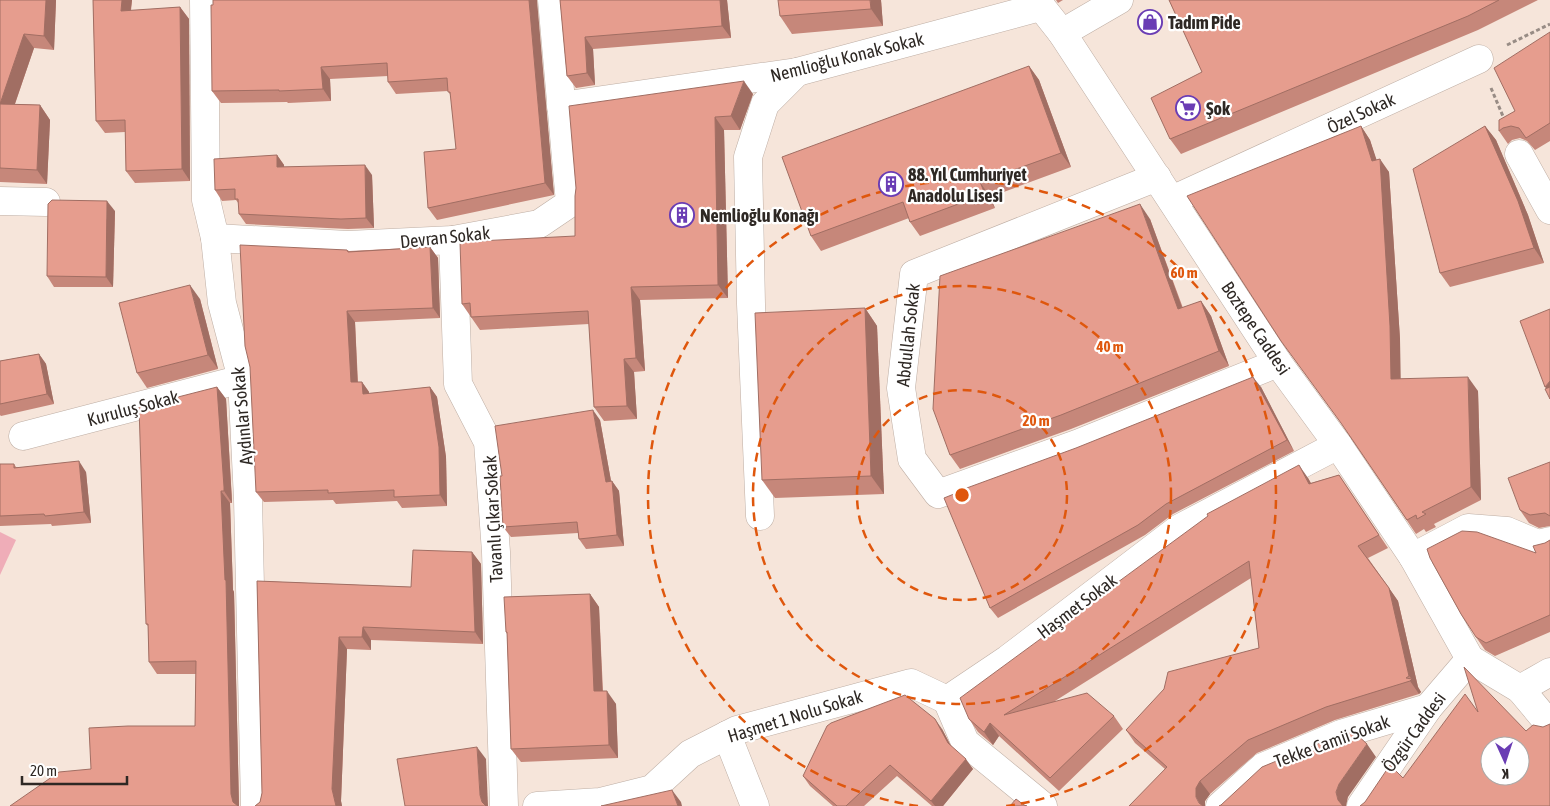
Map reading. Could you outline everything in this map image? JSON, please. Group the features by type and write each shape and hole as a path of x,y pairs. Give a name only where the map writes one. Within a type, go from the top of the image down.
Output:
{"street":[{"name":"Aydınlar Sokak","path":"204,0 206,200 215,238 222,304 242,379 248,499 255,806"},
{"path":"552,0 561,106"},
{"path":"1062,33 1119,0"},
{"name":"Nemlioğlu Konak Sokak","path":"561,106 797,72 1038,4"},
{"name":"Boztepe Caddesi","path":"1038,4 1062,33 1278,363 1338,445 1413,557 1470,660"},
{"name":"Özel Sokak","path":"1172,200 1479,59"},
{"path":"760,516 751,304 748,157 765,104 797,72"},
{"name":"Devran Sokak","path":"215,238 348,245 452,240 539,224 570,203 561,106"},
{"path":"1519,154 1550,210"},
{"name":"Abdullah Sokak","path":"1157,177 914,274 902,388 912,459 938,494 1077,444 1278,363"},
{"path":"0,200 46,202"},
{"name":"Tavanlı Çıkar Sokak","path":"452,240 458,384 488,442 496,552 504,806"},
{"name":"Kuruluş Sokak","path":"23,436 242,379"},
{"name":"Haşmet Sokak","path":"947,700 1008,659 1180,528 1338,445"},
{"path":"1413,557 1468,528 1507,531 1538,544 1550,541"},
{"path":"1470,660 1520,689 1550,725"},
{"name":"Özgür Caddesi","path":"1361,806 1428,708 1470,660"},
{"path":"1520,689 1550,672"},
{"name":"Haşmet 1 Nolu Sokak","path":"537,806 600,802 652,789 690,754 737,730 911,683 947,700"},
{"path":"947,700 965,742 1043,806"},
{"name":"Tekke Camii Sokak","path":"1220,806 1262,767 1341,734 1428,708"},
{"path":"727,735 755,806"}],"path":[{"path":"1519,154 1479,59 1550,24"}],"shaded area":[{"path":"0,532 16,540 0,575"}],"building":[{"path":"0,0 46,0 44,36 24,34 0,104"},
{"path":"93,0 122,0 121,11 180,7 182,169 126,171 125,120 96,121"},
{"path":"213,0 529,0 545,183 428,208 424,152 456,149 447,78 388,82 387,63 321,67 323,89 212,91 211,5 213,5"},
{"path":"560,0 720,0 722,26 585,37 587,73 567,76"},
{"path":"778,0 870,0 871,9 780,16"},
{"path":"1169,0 1499,0 1468,16 1170,139 1151,98 1202,72"},
{"path":"1550,32 1550,123 1526,138 1519,128 1511,126 1499,131 1499,120 1515,111 1494,68"},
{"path":"1029,66 1061,153 980,182 985,194 910,222 903,202 811,236 782,157"},
{"path":"744,81 731,116 715,117 718,285 631,287 636,358 624,359 627,406 594,407 588,311 471,317 470,303 462,304 460,242 575,236 576,188 569,106"},
{"path":"0,104 40,105 37,170 0,168"},
{"path":"1361,126 1372,161 1380,159 1390,326 1391,379 1468,377 1471,487 1422,512 1426,514 1417,519 1416,515 1407,520 1341,423 1281,341 1187,196"},
{"path":"1485,126 1518,201 1534,248 1440,273 1413,169"},
{"path":"277,155 277,167 365,165 366,218 341,219 239,214 238,199 235,199 235,189 215,190 214,159"},
{"path":"52,200 107,201 106,277 47,276 48,204"},
{"path":"1140,204 1178,309 1201,301 1219,351 1061,415 950,455 933,409 940,276"},
{"path":"240,245 347,250 348,252 430,247 433,308 347,311 351,382 362,382 363,394 430,387 439,447 440,495 394,497 394,490 328,493 328,490 256,492 250,367 245,346"},
{"path":"190,285 208,355 137,373 119,303"},
{"path":"865,308 871,476 762,480 755,313"},
{"path":"1550,309 1550,381 1545,387 1520,321"},
{"path":"39,354 47,394 0,404 0,361"},
{"path":"1253,377 1287,440 1166,504 1138,525 990,608 944,498 1076,448"},
{"path":"217,387 224,487 224,491 221,491 226,580 231,794 233,802 238,806 10,806 59,772 91,769 89,728 195,726 196,661 149,662 148,624 146,624 139,407"},
{"path":"1550,387 1550,399 1545,389"},
{"path":"593,410 606,482 612,481 617,535 579,539 577,522 503,527 500,476 502,476 495,426"},
{"path":"79,461 84,512 45,516 44,514 0,516 0,464 14,464 14,468"},
{"path":"1550,462 1550,516 1545,513 1530,515 1520,510 1508,478"},
{"path":"1299,465 1309,484 1339,475 1379,535 1358,546 1389,588 1409,676 1406,678 1412,679 1410,681 1326,707 1248,740 1200,781 1196,788 1196,797 1203,806 1129,806 1167,767 1126,730 1164,689 1168,672 1259,648 1249,561 1004,715 1087,693 1114,716 1050,778 990,723 984,732 969,719 960,698 1208,516 1207,514"},
{"path":"1462,531 1477,532 1536,553 1533,546 1550,540 1550,615 1486,643 1476,637 1461,614 1430,558 1427,549"},
{"path":"413,550 472,552 475,632 363,627 362,637 339,637 332,789 336,806 255,806 260,802 262,793 257,581 411,587"},
{"path":"590,594 594,691 607,691 609,745 511,749 504,597"},
{"path":"1464,667 1526,731 1533,725 1543,727 1550,724 1550,806 1360,806 1365,802 1390,765 1403,778 1465,694 1478,712"},
{"path":"905,695 935,719 948,743 966,759 931,801 890,765 846,806 837,806 803,776 827,726"},
{"path":"1353,731 1367,744 1339,784 1336,792 1338,800 1343,806 1219,806 1262,767"},
{"path":"477,747 480,795 482,802 486,806 405,806 397,759"},
{"path":"672,790 678,806 601,806"},
{"path":"1016,799 1024,805 1027,806 1010,806"}],"place":[{"name":"Tadım Pide","path":"1150,22"},
{"name":"Şok","path":"1188,108"},
{"name":"88. Yıl Cumhuriyet Anadolu Lisesi","path":"891,184"},
{"name":"Nemlioğlu Konağı","path":"682,215"}]}
